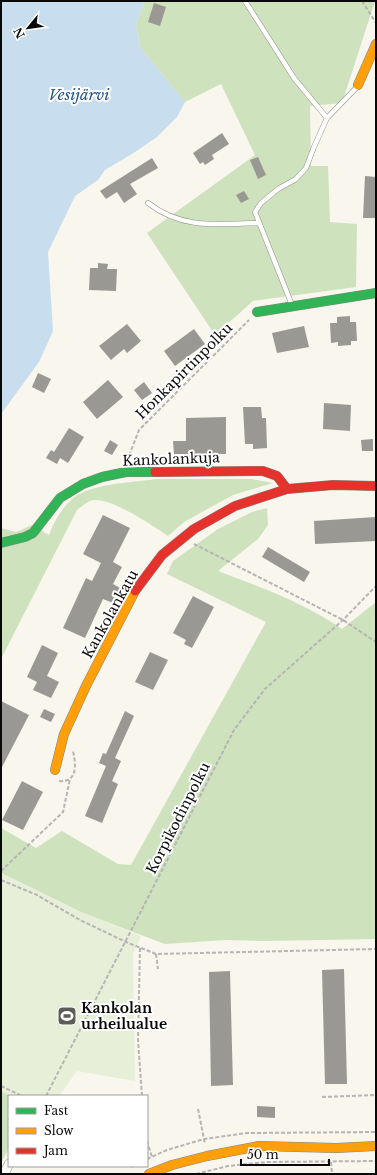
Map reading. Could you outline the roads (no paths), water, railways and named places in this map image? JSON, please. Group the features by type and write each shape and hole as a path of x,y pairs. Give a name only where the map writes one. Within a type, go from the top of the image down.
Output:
{"street":[{"path":"358,85 376,44"},
{"path":"257,312 376,293"},
{"name":"Kankolankuja","path":"1,543 25,537 33,533 60,498 83,484 102,477 126,472 263,471 276,476 287,489"},
{"name":"Kankolankatu","path":"55,770 64,734 86,686 138,584 162,555 194,530 235,506 287,489 333,485 376,486"},
{"path":"149,1174 172,1165 259,1146 336,1148 376,1146"}],"lane":[{"path":"245,1 294,78 328,118"},
{"path":"292,306 255,212 261,203 278,189 296,179 306,168 314,146 328,118 358,85"},
{"path":"148,203 160,213 180,221 198,224 259,223"}],"water":[{"name":"Vesijärvi","path":"1,1 145,1 136,24 140,47 185,102 177,117 157,137 105,170 98,180 75,196 48,252 53,331 39,362 1,414"}],"place":[{"name":"Kankolan urheilualue","path":"67,1016"}]}
